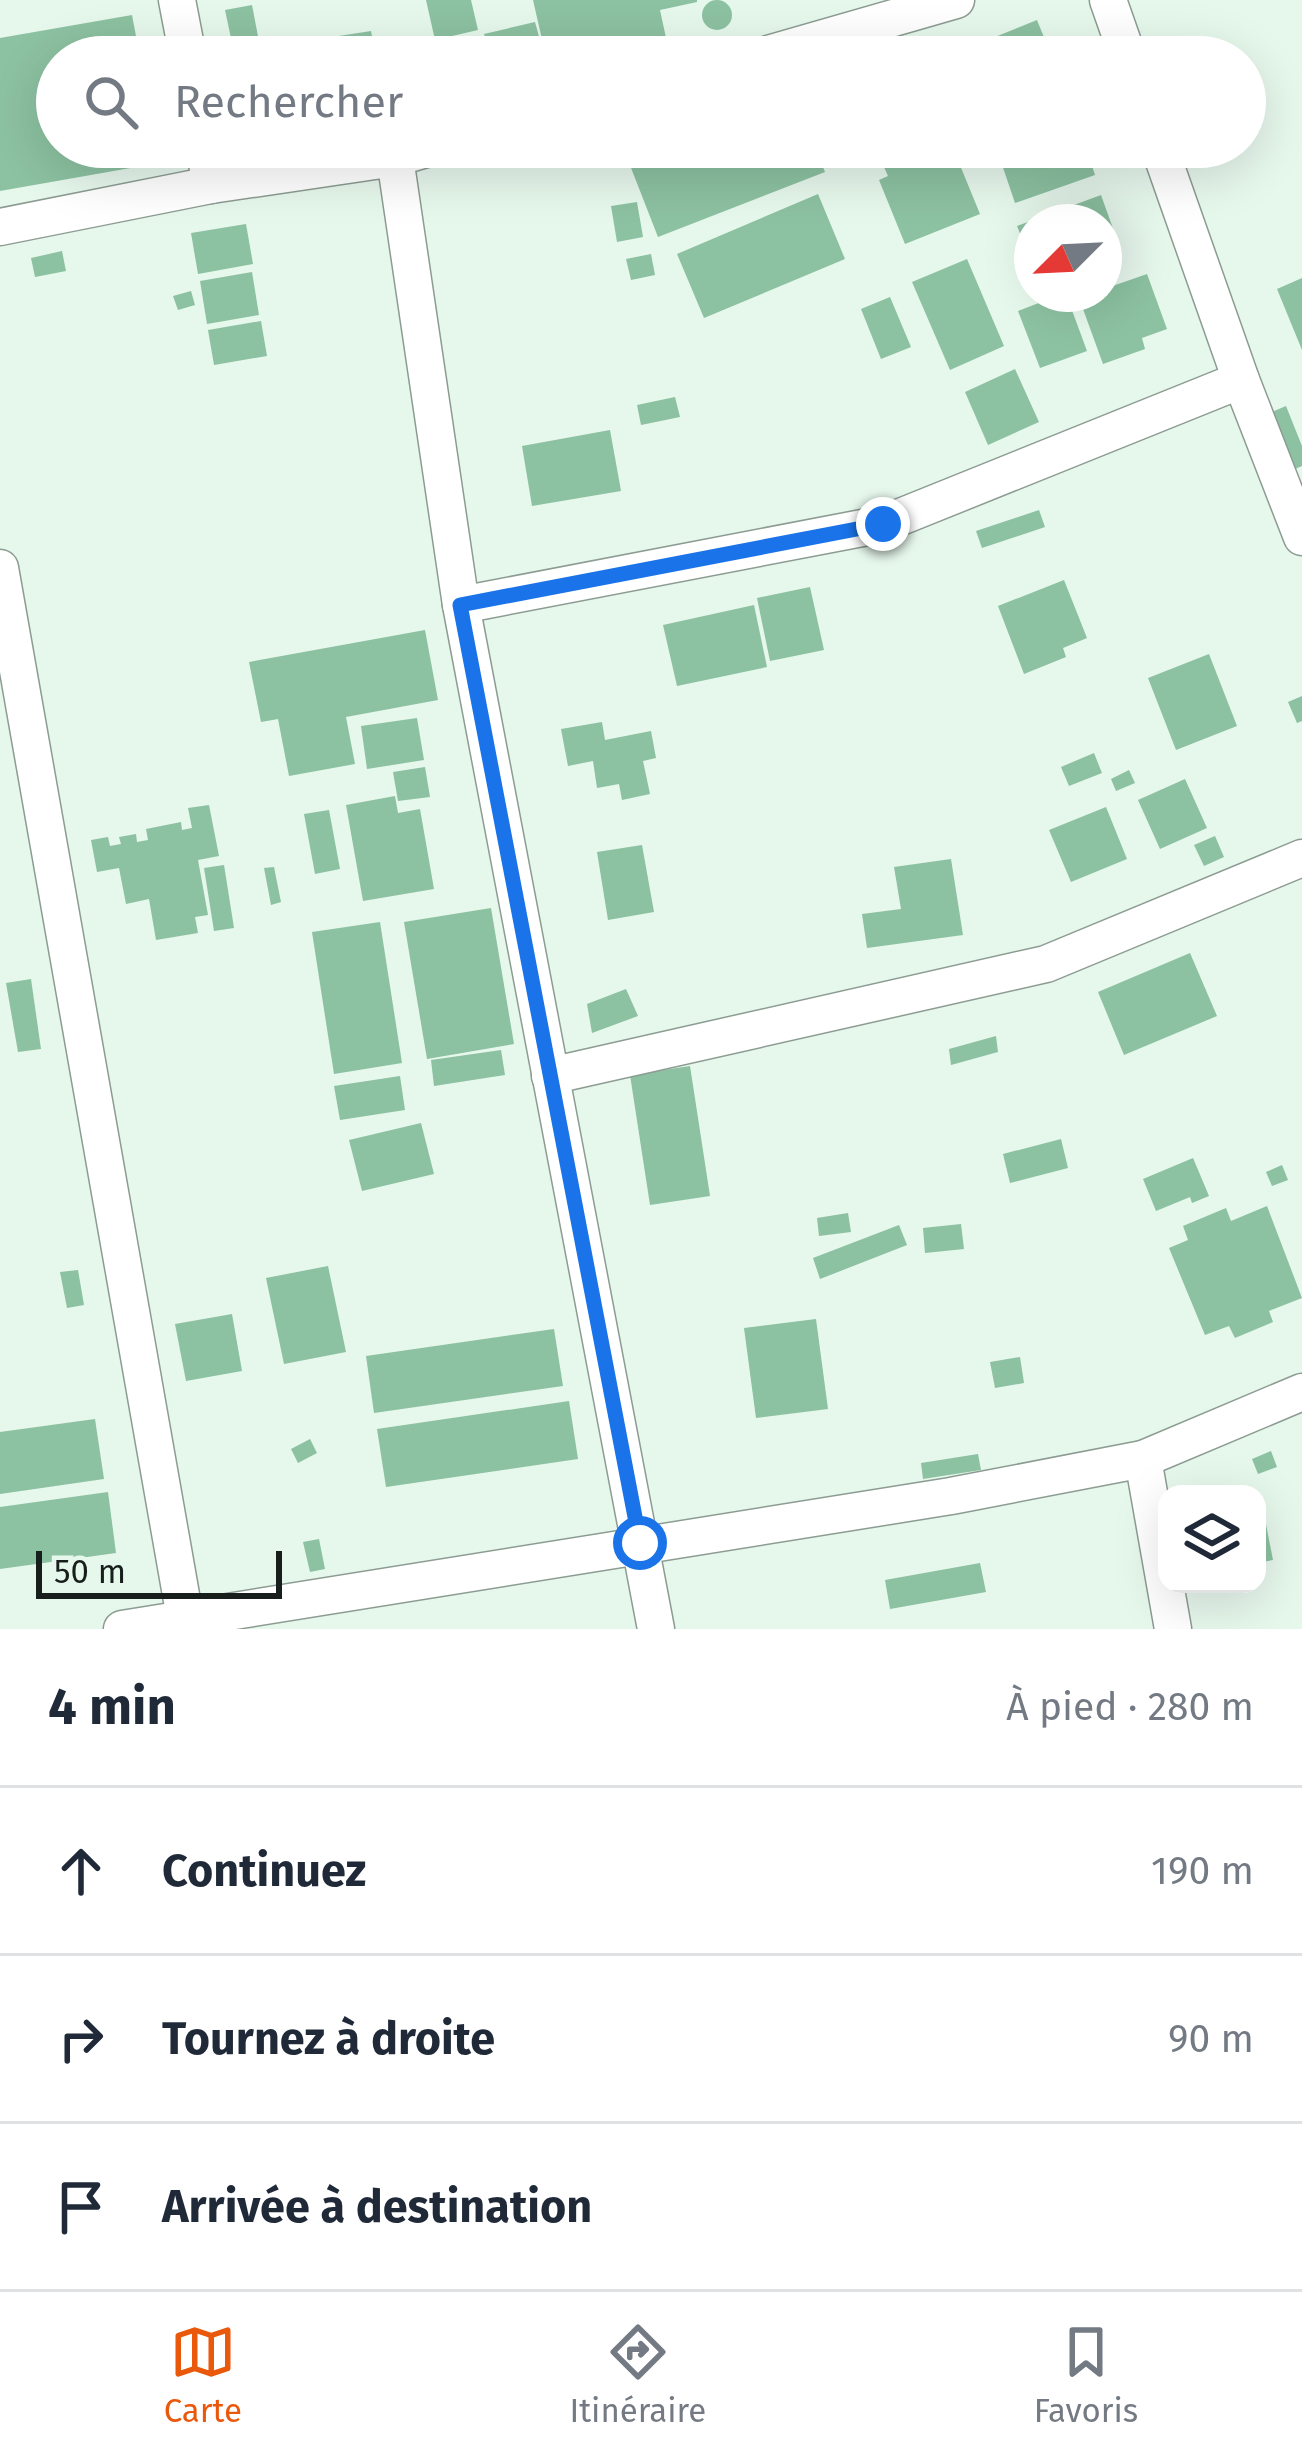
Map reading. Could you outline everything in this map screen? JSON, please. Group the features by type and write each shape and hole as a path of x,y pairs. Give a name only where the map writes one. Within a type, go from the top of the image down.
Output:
{"street":[{"path":"177,0 184,36"},
{"path":"831,36 956,0"},
{"path":"1108,0 1121,36"},
{"path":"208,168 211,185"},
{"path":"0,227 211,185 326,168"},
{"path":"395,168 460,605 656,1629"},
{"path":"1167,168 1240,380 1302,537"},
{"path":"460,605 883,524 1240,380"},
{"path":"0,568 186,1624"},
{"path":"550,1076 1046,964 1302,858"},
{"path":"122,1629 186,1624 640,1543 951,1496 1142,1459 1302,1392"},
{"path":"1142,1459 1173,1629"}],"building":[{"path":"426,0 471,0 478,30 434,36"},
{"path":"533,0 697,0 660,10 666,36 541,36"},
{"path":"717,0 728,4 732,15 728,26 717,30 706,26 702,15 706,4"},
{"path":"252,5 258,36 231,36 225,10"},
{"path":"132,15 136,36 36,36 36,168 131,168 0,191 0,38"},
{"path":"1037,20 1043,36 997,36"},
{"path":"535,22 539,36 484,36"},
{"path":"631,168 823,168 825,172 658,237"},
{"path":"884,168 961,168 980,214 905,244 879,180 888,176"},
{"path":"1003,168 1093,168 1095,175 1015,203"},
{"path":"818,194 845,259 704,318 677,254"},
{"path":"1101,195 1104,204 1077,204"},
{"path":"637,202 643,237 617,242 611,206"},
{"path":"246,224 253,264 198,274 191,233"},
{"path":"62,251 66,271 35,277 31,258"},
{"path":"651,254 655,275 631,280 626,259"},
{"path":"967,259 1004,346 950,370 912,282"},
{"path":"252,272 259,315 207,324 200,281"},
{"path":"1147,274 1167,329 1142,338 1145,349 1103,364 1084,312 1122,312 1122,283"},
{"path":"1302,278 1302,350 1277,289"},
{"path":"191,291 195,305 178,310 173,296"},
{"path":"890,297 911,347 881,359 861,309"},
{"path":"1018,312 1073,312 1087,351 1040,368"},
{"path":"261,321 267,356 214,365 208,330"},
{"path":"1015,369 1039,422 988,445 965,392"},
{"path":"675,397 680,417 641,425 637,405"},
{"path":"1286,406 1302,446 1302,466 1288,472 1265,415"},
{"path":"610,430 621,491 532,506 522,446"},
{"path":"1039,510 1045,527 982,548 976,531"},
{"path":"1064,580 1087,638 1063,648 1066,657 1024,674 998,606"},
{"path":"810,587 824,650 770,661 757,598"},
{"path":"754,605 767,667 677,686 663,625"},
{"path":"425,630 438,700 346,717 355,764 289,776 278,719 261,722 249,662"},
{"path":"1209,654 1237,726 1176,750 1148,678"},
{"path":"1302,696 1302,721 1297,723 1288,702"},
{"path":"417,718 424,760 367,769 361,726"},
{"path":"602,722 605,740 651,731 656,758 643,761 650,794 622,800 619,784 597,788 593,761 568,766 561,729"},
{"path":"1094,753 1102,773 1069,786 1061,767"},
{"path":"425,767 430,797 398,801 393,772"},
{"path":"1129,770 1135,783 1116,791 1111,779"},
{"path":"1185,779 1207,828 1160,849 1138,800"},
{"path":"395,796 398,813 420,809 434,889 363,901 346,805"},
{"path":"209,805 219,856 198,860 208,915 195,917 198,933 156,940 149,899 126,904 119,868 97,872 91,840 108,837 110,846 121,844 119,837 136,834 137,842 148,840 146,829 181,822 182,830 192,828 188,808"},
{"path":"1106,807 1127,859 1071,882 1049,830"},
{"path":"329,810 340,869 315,874 304,814"},
{"path":"1215,836 1224,857 1204,866 1194,845"},
{"path":"642,845 654,912 608,920 597,852"},
{"path":"951,859 963,935 867,948 862,914 901,909 894,867"},
{"path":"224,865 234,928 214,931 204,868"},
{"path":"274,867 281,902 271,905 264,868"},
{"path":"491,908 514,1044 427,1059 404,922"},
{"path":"380,922 402,1063 334,1074 312,932"},
{"path":"1190,953 1217,1016 1124,1055 1098,992"},
{"path":"31,979 41,1049 18,1052 6,983"},
{"path":"626,989 638,1016 592,1033 587,1004"},
{"path":"996,1036 998,1052 951,1065 949,1049"},
{"path":"501,1050 505,1075 434,1086 431,1060"},
{"path":"690,1066 710,1196 650,1205 630,1075"},
{"path":"400,1076 405,1110 340,1120 334,1086"},
{"path":"421,1123 434,1174 362,1191 349,1140"},
{"path":"1061,1139 1068,1168 1010,1183 1003,1154"},
{"path":"1193,1158 1209,1196 1192,1203 1190,1197 1156,1211 1143,1179"},
{"path":"1282,1165 1288,1180 1272,1186 1266,1172"},
{"path":"1267,1206 1302,1298 1269,1311 1273,1322 1235,1338 1229,1326 1205,1335 1169,1248 1188,1240 1183,1226 1226,1208 1231,1221"},
{"path":"848,1213 851,1232 819,1236 817,1218"},
{"path":"961,1224 964,1249 925,1253 923,1228"},
{"path":"899,1225 907,1245 820,1279 813,1258"},
{"path":"328,1266 346,1352 284,1364 266,1278"},
{"path":"78,1270 84,1305 67,1308 60,1272"},
{"path":"232,1314 242,1371 186,1381 175,1324"},
{"path":"816,1319 828,1409 756,1418 744,1328"},
{"path":"554,1329 563,1386 374,1413 366,1356"},
{"path":"1020,1357 1024,1383 995,1388 990,1362"},
{"path":"569,1401 578,1459 386,1487 377,1429"},
{"path":"95,1419 104,1479 0,1494 0,1432"},
{"path":"310,1439 317,1453 298,1463 291,1449"},
{"path":"1271,1451 1277,1467 1258,1474 1252,1459"},
{"path":"978,1454 981,1470 923,1479 921,1463"},
{"path":"108,1492 116,1553 0,1569 0,1507"},
{"path":"1266,1524 1273,1560 1266,1561"},
{"path":"319,1539 325,1569 310,1572 303,1542"},
{"path":"980,1563 986,1592 890,1609 885,1580"}],"route":[{"path":"640,1543 460,605 883,524"}]}
